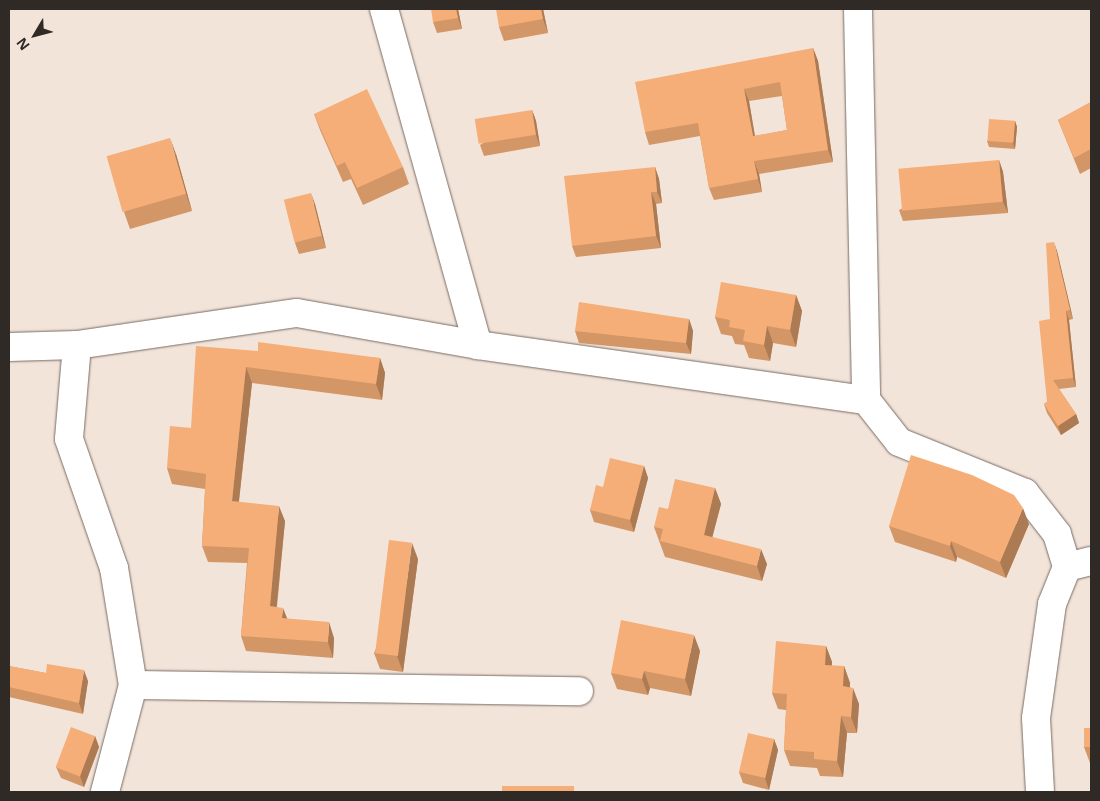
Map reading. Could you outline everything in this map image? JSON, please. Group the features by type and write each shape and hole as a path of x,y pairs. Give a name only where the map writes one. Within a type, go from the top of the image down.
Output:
{"street":[{"path":"384,9 478,346"},
{"path":"858,9 866,400 899,442 1024,493 1079,564 1052,604 1036,718 1040,792"},
{"path":"9,347 77,345 297,313 478,346 866,400"},
{"path":"77,345 70,439 114,568 133,685 105,792"},
{"path":"133,685 579,691"}],"building":[{"path":"431,9 456,9 458,18 433,22"},
{"path":"496,9 541,9 543,19 499,27"},
{"path":"813,48 828,150 754,161 758,179 709,188 698,123 645,132 635,82","holes":["780,82 787,130 753,136 744,89"]},
{"path":"367,89 403,167 357,188 345,162 337,166 314,114"},
{"path":"1091,102 1091,149 1074,158 1058,120"},
{"path":"532,110 536,135 479,144 475,119"},
{"path":"989,119 1015,121 1013,143 987,141"},
{"path":"170,138 186,194 123,212 107,156"},
{"path":"999,160 1003,202 902,211 898,169"},
{"path":"655,167 657,192 651,192 656,236 572,246 564,176"},
{"path":"311,193 322,236 294,242 284,200"},
{"path":"1054,242 1070,310 1066,311 1073,378 1053,380 1076,414 1058,426 1044,404 1047,402 1039,321 1050,319 1046,243"},
{"path":"721,282 796,295 790,330 767,326 764,345 743,341 745,330 729,327 730,320 715,317"},
{"path":"579,302 689,319 686,343 575,331"},
{"path":"258,342 380,358 376,384 246,367 232,501 279,506 270,606 283,608 282,618 329,622 328,642 241,636 249,548 202,546 206,474 167,468 170,426 191,428 196,346 258,351"},
{"path":"911,455 972,475 1014,495 1023,508 1000,562 951,541 950,546 889,526"},
{"path":"610,458 644,466 630,520 590,510 596,485 603,487"},
{"path":"675,479 715,488 704,535 761,549 757,566 660,541 663,529 654,527 659,507 668,509"},
{"path":"389,540 412,543 398,656 375,653"},
{"path":"621,620 694,635 685,679 644,671 642,679 611,673"},
{"path":"776,641 826,646 825,665 844,666 843,686 853,688 851,717 841,716 837,761 814,759 814,752 784,750 787,694 772,693"},
{"path":"47,664 84,670 79,703 9,687 9,666 46,673"},
{"path":"71,727 95,736 80,776 56,767"},
{"path":"1084,728 1091,728 1091,747 1084,747"},
{"path":"748,733 774,739 765,778 739,772"},
{"path":"502,786 574,786 574,792 502,792"}]}
